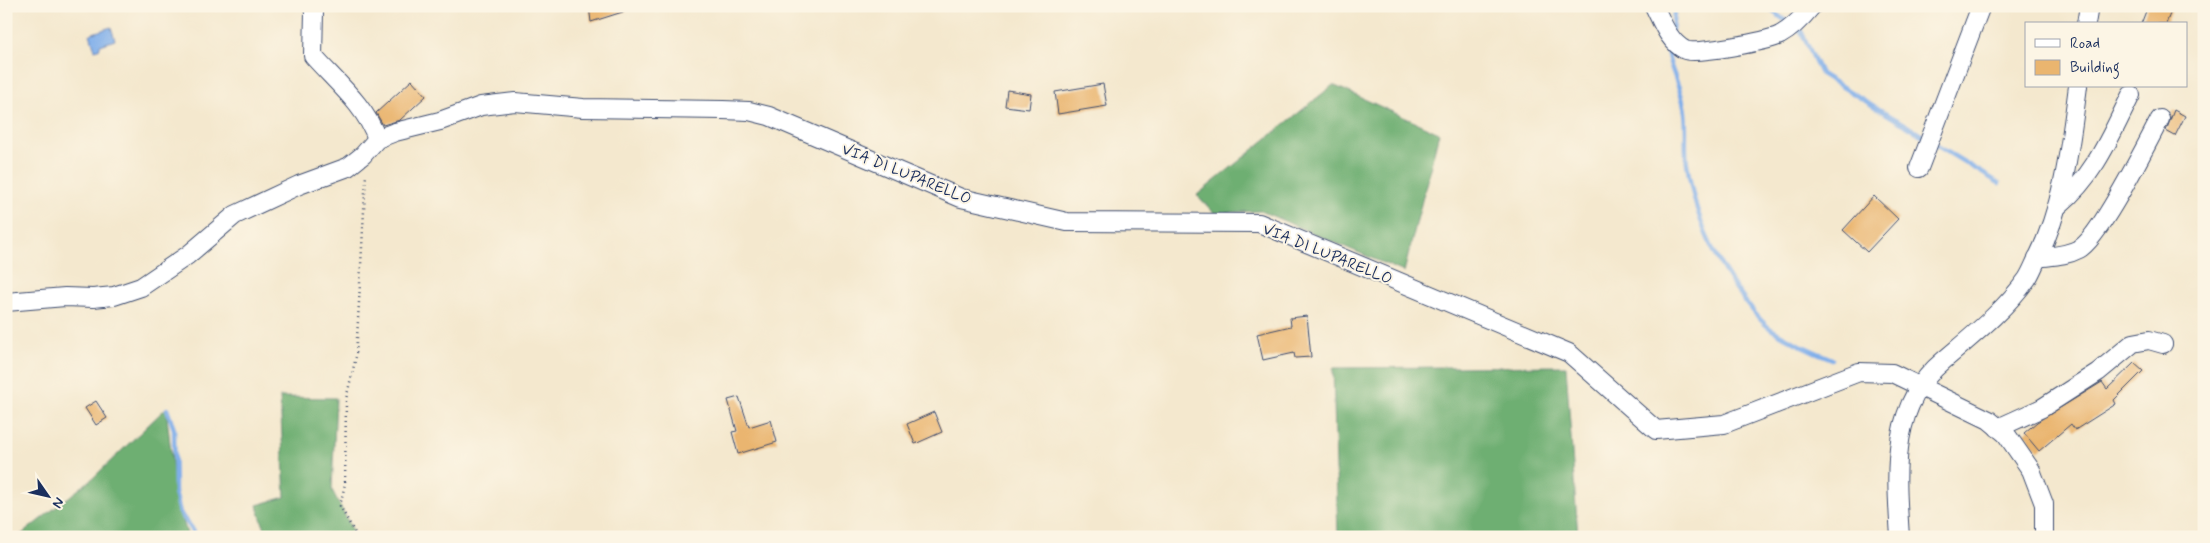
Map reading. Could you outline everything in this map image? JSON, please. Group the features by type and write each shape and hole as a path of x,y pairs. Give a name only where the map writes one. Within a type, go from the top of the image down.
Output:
{"street":[{"path":"312,6 314,11 313,56 358,106 374,129 377,139"},
{"path":"1654,6 1670,38 1686,50 1702,52 1763,41 1779,35 1791,28 1812,6"},
{"path":"1919,168 1982,6"},
{"path":"2086,22 2089,6"},
{"path":"1900,537 1896,473 1897,449 1904,421 1918,387 1941,362 1968,342 1996,314 2027,279 2038,258 2059,205 2068,163 2078,88"},
{"path":"2059,205 2072,194 2095,167 2131,95"},
{"name":"VIA DI LUPARELLO","path":"6,302 114,296 141,287 188,255 235,215 299,185 348,167 363,155 377,139 395,132 440,121 481,106 515,102 583,108 675,108 749,112 769,116 960,198 1067,222 1259,223 1569,353 1656,430 1724,424 1859,372 1892,373 1989,420 2006,434 2031,470 2044,504 2044,537"},
{"path":"2038,258 2062,255 2080,249 2100,228 2160,119"},
{"path":"1998,428 2042,408 2098,372 2134,343 2149,340 2163,344"}],"path":[{"path":"357,537 340,506 345,484 346,399 356,357 364,240 364,203 366,176 369,167"}],"green space":[{"path":"1333,85 1439,133 1404,272 1261,211 1214,213 1197,195"},
{"path":"1566,366 1578,537 1338,537 1333,368"},
{"path":"280,397 336,398 332,490 353,531 342,537 267,537 257,505 285,497"},
{"path":"166,408 176,497 187,534 191,537 18,537 93,478"}],"water":[{"path":"111,27 115,40 100,45 100,48 95,50 90,34"}],"building":[{"path":"589,6 632,6 632,9 591,22"},
{"path":"2148,6 2173,6 2167,22 2142,22"},
{"path":"412,80 426,96 400,120 383,125 376,113"},
{"path":"1103,84 1107,106 1058,114 1055,92"},
{"path":"1007,90 1031,94 1029,109 1005,106"},
{"path":"2174,110 2185,116 2175,136 2166,131"},
{"path":"1874,196 1898,219 1867,252 1843,230"},
{"path":"1307,316 1311,357 1295,358 1294,353 1263,360 1257,334 1291,326 1290,318"},
{"path":"2134,363 2143,371 2114,400 2116,404 2075,430 2071,424 2039,451 2024,433 2037,422 2102,382 2107,389"},
{"path":"739,397 749,427 771,420 777,442 738,454 732,432 737,431 728,400"},
{"path":"96,401 107,418 96,425 85,408"},
{"path":"934,412 942,432 915,444 907,424"}],"waterway":[{"path":"1672,30 1675,6"},
{"path":"1765,6 1790,24"},
{"path":"1797,28 1801,31 1821,74 1925,137"},
{"path":"1666,41 1671,66 1684,106 1686,156 1690,182 1700,219 1715,253 1734,286 1764,323 1793,342 1832,359"},
{"path":"1934,144 1999,183"},
{"path":"167,409 174,429 175,492 180,513 193,531 194,537"}]}
